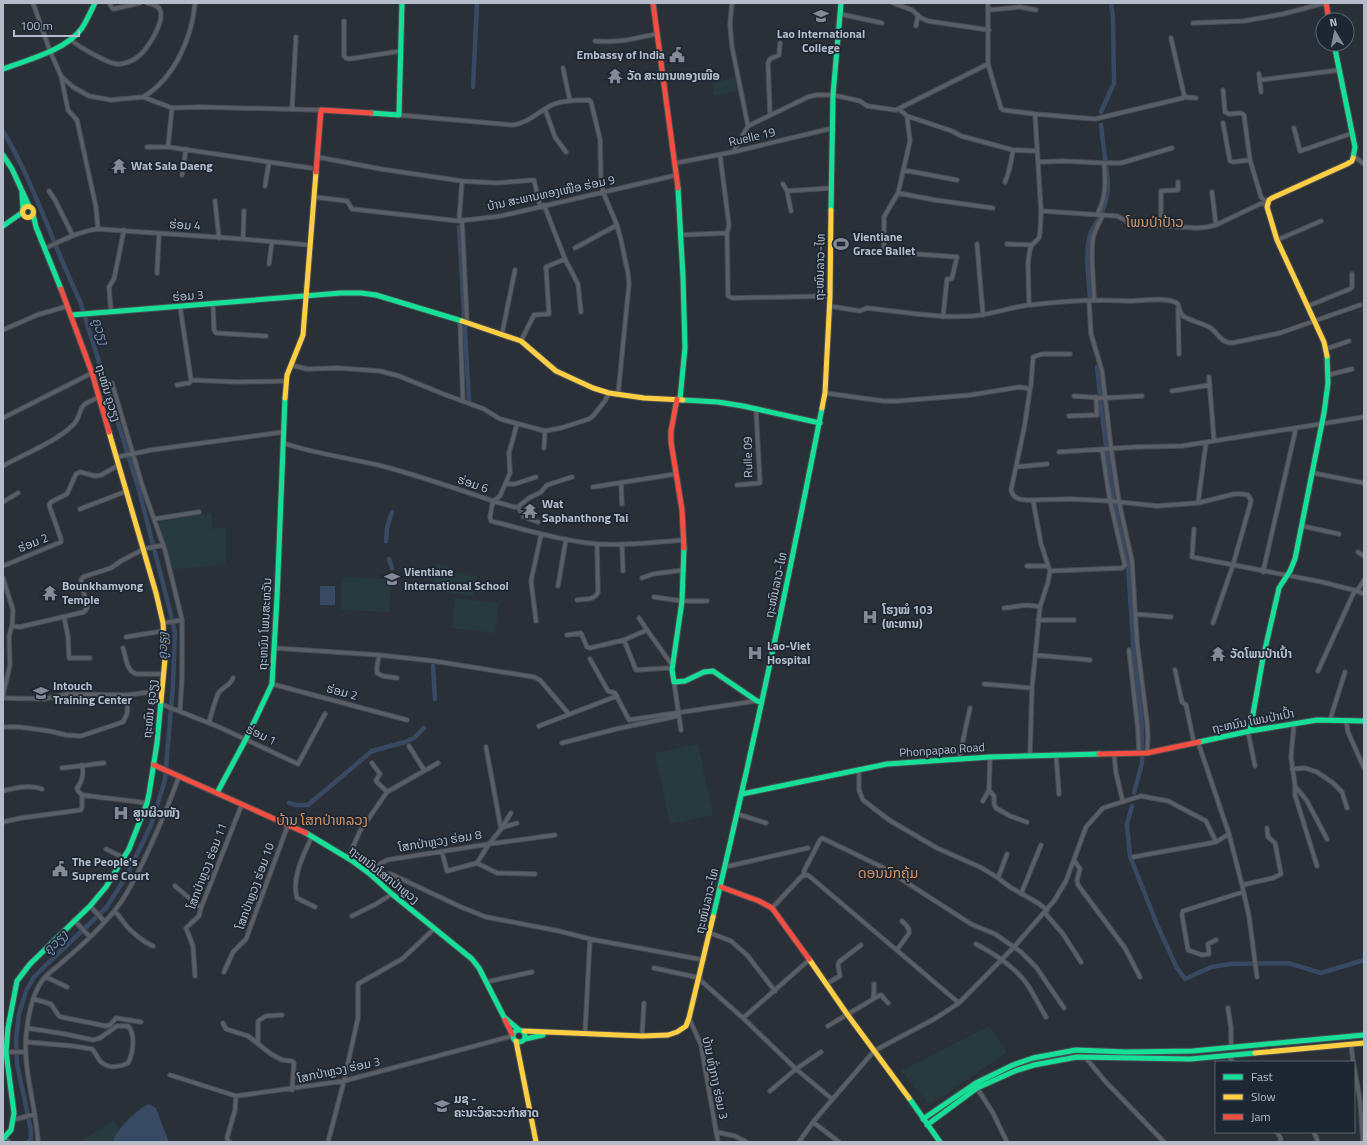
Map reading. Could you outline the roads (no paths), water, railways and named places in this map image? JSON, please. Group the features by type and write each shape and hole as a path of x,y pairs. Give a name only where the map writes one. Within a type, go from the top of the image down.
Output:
{"street":[{"path":"33,3 60,76 68,110 77,120 96,207 98,229"},
{"path":"3,69 71,40 82,28 95,3"},
{"path":"109,3 113,9 140,3"},
{"path":"71,40 112,63 120,64 134,59 140,55 149,44 160,24 160,9 157,6 147,3"},
{"path":"143,97 165,80 173,66 191,28 195,3"},
{"path":"398,115 402,3"},
{"path":"653,3 656,34 676,163 685,348 679,399 671,431 671,442 682,510 684,540 682,601 672,667 681,730"},
{"path":"732,3 730,24 732,47 748,126"},
{"name":"ຖະໜົນລາວ-ໄທ","path":"690,1018 742,794 759,701 825,393 830,306 831,188 834,95 841,3"},
{"path":"893,3 912,10 921,18 928,21 989,30"},
{"path":"988,3 988,64 1001,109 1035,114 1096,119 1184,97 1196,98"},
{"path":"1193,23 1244,21 1283,14 1325,3"},
{"path":"989,10 1020,7 1036,10"},
{"path":"840,14 882,23"},
{"path":"916,26 918,15"},
{"path":"344,20 344,56 346,58 349,59 401,51"},
{"path":"595,41 612,43 656,34"},
{"path":"292,109 296,37"},
{"path":"1170,38 1184,97"},
{"path":"770,115 768,63 770,59 779,55 780,43"},
{"path":"1040,211 1103,215 1121,218 1129,224 1197,228 1216,225 1260,204 1267,203 1272,198 1347,164 1352,161 1354,156 1352,133 1336,52"},
{"path":"733,152 748,126 808,96 834,95 860,101 867,106 896,110 988,64"},
{"path":"563,68 570,101"},
{"path":"1260,80 1340,70"},
{"path":"1259,74 1261,92"},
{"path":"60,76 73,87 89,96 111,100 143,97 172,108 200,107 321,110 513,125 526,121 553,104 589,100 591,102 600,139 601,179 603,192 622,240 628,273 618,395"},
{"path":"1223,90 1225,112 1229,114 1241,113 1244,116 1250,160 1261,197 1267,203 1267,211 1277,240 1308,306 1326,349 1328,375 1322,425 1295,559 1287,576 1279,588 1262,658 1249,731 1255,766"},
{"path":"168,147 172,108"},
{"path":"545,109 555,137 566,152"},
{"path":"899,109 907,116 952,131 961,136 1013,150 1037,151"},
{"name":"ຖະຫນົນ ໂພນສະຫວັນ","path":"217,792 266,700 272,684 286,381 287,372 301,345 321,110"},
{"path":"1029,305 1028,263 1032,245 1039,238 1040,232 1035,114"},
{"path":"907,116 910,141 898,193 884,217 884,246 886,250 890,252 957,257 952,278 950,280 946,279 943,317"},
{"path":"1222,123 1230,161 1250,160"},
{"name":"Ruelle 19","path":"676,163 720,155 833,128"},
{"path":"1294,128 1300,151 1352,133"},
{"path":"147,147 186,149 311,168"},
{"path":"1038,162 1126,162 1172,148"},
{"path":"182,176 186,149"},
{"path":"1005,182 1011,168 1010,165 1013,150"},
{"path":"3,155 29,206 26,207 25,214"},
{"path":"720,155 729,225 727,233 727,293 729,297 830,296"},
{"path":"1354,156 1364,164"},
{"path":"317,157 381,169 462,181 496,183 534,180 542,206 565,259 578,284 581,312"},
{"path":"265,186 269,162"},
{"path":"1097,215 1106,192 1104,163"},
{"path":"903,170 957,180"},
{"name":"ບ້ານ ສະພານທອງເໜືອ ຮ່ອມ 9","path":"314,197 347,201 352,209 460,220 501,216 677,175"},
{"path":"462,181 460,220 467,322"},
{"path":"1162,226 1161,191 1178,190 1178,182"},
{"path":"783,184 787,191 791,211"},
{"path":"787,191 831,188"},
{"path":"22,190 25,214"},
{"path":"49,191 73,236"},
{"path":"1212,192 1216,225"},
{"path":"898,193 993,208"},
{"path":"215,201 219,238"},
{"name":"ຖະໜົນ ຄູວຽງ","path":"4,1138 11,1130 15,1119 9,1052 14,995 19,977 30,964 91,907 106,887 129,849 147,803 155,766 163,705 166,659 163,631 164,623 146,548 127,491 119,457 74,315 68,306 46,248 36,227 32,208 29,206"},
{"path":"243,239 244,211"},
{"path":"3,226 25,214 32,216 33,214"},
{"name":"ຖະໜົນ ຄູວຽງ","path":"25,214 36,227"},
{"path":"1094,300 1092,247 1095,231 1103,215"},
{"path":"1277,240 1320,221"},
{"path":"575,248 617,225"},
{"name":"ຮ່ອມ 4","path":"46,248 73,236 98,229 243,239 310,246"},
{"path":"111,312 109,287 114,279 124,230"},
{"path":"680,235 727,233"},
{"path":"157,273 159,234"},
{"path":"269,264 272,242"},
{"path":"977,244 983,315"},
{"path":"1007,244 1032,245"},
{"path":"521,342 534,315 549,314 546,267 565,259"},
{"path":"502,334 515,270"},
{"path":"1308,306 1350,289 1352,284 1352,274"},
{"name":"ຮ່ອມ 3","path":"74,315 341,293 376,295 502,334 521,342 556,371 593,388 609,393 644,398 718,402 820,422"},
{"path":"830,306 860,310 867,308 943,317 983,315 1029,305 1094,300 1165,300 1174,301 1178,304 1181,314 1184,317 1198,321 1211,328 1220,338 1228,343 1280,333 1360,305"},
{"path":"1089,301 1091,334 1102,371 1104,398 1119,502 1132,560 1139,663 1147,722 1148,737 1146,753"},
{"path":"213,303 214,330 216,333 266,336"},
{"path":"1178,304 1179,354"},
{"path":"3,330 37,315 68,306"},
{"path":"180,306 190,378 192,380"},
{"path":"460,320 463,401"},
{"path":"1326,349 1349,341"},
{"path":"1070,354 1042,354 1033,357 1031,386 1024,429 1011,492 1018,499 1071,499 1157,506 1198,503 1234,494 1245,494 1250,497 1250,505 1233,565 1214,623"},
{"path":"290,365 307,369 344,368 380,371 399,376 484,409 500,419 545,431 561,428 589,419 605,401 609,393"},
{"path":"1328,375 1352,369"},
{"path":"3,418 92,373"},
{"path":"1209,377 1214,440"},
{"path":"177,385 189,383 192,380 237,382 286,381"},
{"path":"112,383 132,455 162,545 181,620 182,678 179,710"},
{"path":"1172,391 1210,385"},
{"path":"825,393 890,401 972,395 1019,387 1030,390"},
{"path":"1074,396 1104,398 1142,396"},
{"path":"3,466 50,442 75,422 82,407 87,402 99,397"},
{"path":"1069,416 1097,415 1096,397"},
{"name":"Rulle 09","path":"737,485 760,482 756,409"},
{"path":"1059,452 1111,448 1182,446 1322,425 1364,417"},
{"path":"493,501 500,496 510,473 509,453 517,424"},
{"path":"1263,572 1296,428"},
{"path":"544,448 545,431"},
{"path":"119,457 151,450 284,432"},
{"name":"ຮ່ອມ 6","path":"284,443 304,450 382,466 429,479 493,501 490,517 491,521 542,535 597,544 622,545 684,540"},
{"path":"1198,503 1206,443"},
{"path":"1027,566 1049,568 1124,568 1125,565 1110,501 1102,449"},
{"path":"1016,467 1048,464"},
{"name":"ຮ່ອມ 2","path":"3,566 61,542 49,505 51,502 67,494 76,474 80,472 95,476 101,475 120,465"},
{"path":"1313,473 1364,483"},
{"path":"593,487 676,474"},
{"path":"493,501 514,508 518,507 529,498 541,492 547,485 572,477"},
{"path":"506,484 515,484 536,478"},
{"path":"621,483 622,504"},
{"path":"80,509 127,491"},
{"path":"3,502 18,493"},
{"path":"1030,755 1032,688 1038,620 1040,607 1048,582 1049,568 1041,544 1034,500"},
{"path":"518,507 524,517 538,522"},
{"path":"154,519 199,512"},
{"path":"1302,526 1339,534"},
{"path":"1194,529 1192,557 1356,590 1364,594"},
{"path":"536,621 531,581 542,535"},
{"path":"558,586 566,539"},
{"path":"577,600 592,598 596,596 598,592 597,544"},
{"path":"12,626 20,627 84,612 87,608 81,580 83,578 111,568 146,548 162,545"},
{"path":"622,545 623,571"},
{"path":"1358,552 1364,556"},
{"path":"642,578 652,574 684,570"},
{"path":"3,578 12,604 12,626 9,636 10,665 3,697 44,699 68,694 128,695 163,690"},
{"path":"1318,671 1356,590 1364,580"},
{"path":"654,597 682,601 706,601"},
{"path":"1004,608 1015,608 1028,605 1040,607"},
{"path":"1135,614 1171,617"},
{"path":"64,617 67,630 69,658 90,658"},
{"path":"639,618 672,667"},
{"path":"164,623 181,620"},
{"path":"1038,620 1074,620"},
{"path":"567,635 581,634 588,648 624,640 647,630"},
{"path":"126,637 163,631"},
{"path":"624,640 636,670 672,667"},
{"path":"123,648 131,672 136,674 164,674"},
{"path":"274,648 379,655 434,661 534,677 540,680 569,714"},
{"path":"1129,650 1140,753"},
{"path":"379,655 377,673 383,676 396,678"},
{"path":"1035,655 1090,660"},
{"path":"590,659 608,691 615,693 617,696 629,720 759,701"},
{"path":"1175,670 1182,702 1186,706 1196,743 1229,834 1249,916 1257,976"},
{"path":"674,682 685,681 704,672 713,671 759,701"},
{"path":"1330,720 1345,672"},
{"path":"209,722 218,694 223,688 231,684 233,678"},
{"name":"ຮ່ອມ 2","path":"272,684 408,720"},
{"path":"984,684 1032,688"},
{"path":"3,727 19,727 81,736 123,722 127,714 128,695"},
{"path":"539,726 617,696"},
{"name":"ຮ່ອມ 1","path":"163,705 209,722 298,764 325,714"},
{"path":"959,759 970,708"},
{"path":"562,743 616,729 673,717 676,716 678,712"},
{"name":"ຖະຫນົນ ໂພນປ່າເປົ້າ","path":"1146,753 1249,731 1317,720 1364,722"},
{"path":"1346,721 1348,732 1364,768"},
{"path":"1294,724 1291,757 1295,795 1317,866"},
{"path":"409,746 424,770"},
{"path":"486,747 501,828 517,823"},
{"name":"Phonpapao Road","path":"742,794 886,764 1030,755 1146,753"},
{"path":"1056,754 1059,794"},
{"path":"1114,754 1116,773 1123,802"},
{"path":"983,801 989,790 990,757"},
{"path":"62,768 104,763"},
{"path":"372,763 380,774 376,780 377,782 387,792"},
{"path":"348,858 360,831 387,792 438,763"},
{"path":"82,766 82,776 79,787 77,788 82,795 147,803"},
{"name":"ຖະຫນົນໂສກປ່າຫຼວງ","path":"155,766 217,792 312,836 348,858 370,874 392,894 472,959 479,968 504,1017 521,1030"},
{"path":"1292,769 1305,768 1317,772 1333,783 1342,792 1347,808"},
{"path":"859,769 859,790 863,800 889,820 937,848 982,868 1021,894 1038,903 1046,911 1081,962"},
{"path":"38,1142 37,1121 33,1115 25,1052 27,1028 38,988 46,977 89,936 103,920 114,911 128,892 157,832 179,776"},
{"path":"1295,785 1307,801 1327,839"},
{"path":"3,791 17,787 30,788 36,786 42,789"},
{"path":"989,790 994,796 994,804 996,808 1010,816 1027,822"},
{"path":"3,822 21,818 81,810 82,795"},
{"path":"799,1142 813,1122 874,1051 936,1018 959,1003 1014,947 1054,901 1066,881 1086,827 1103,808 1141,796 1168,800 1206,821 1216,842"},
{"name":"ໂສກປ່າຫຼວງ ຮ່ອມ 11","path":"195,976 193,946 186,928 199,916 242,804"},
{"name":"ໂສກປ່າຫຼວງ ຮ່ອມ 8","path":"370,874 378,864 387,860 488,844 511,813"},
{"path":"737,814 766,822"},
{"name":"ໂສກປ່າຫຼວງ ຮ່ອມ 10","path":"224,972 233,952 246,939 288,825"},
{"path":"1242,885 1273,878 1281,874 1275,843 1268,837 1267,828"},
{"path":"1133,857 1216,842 1229,834"},
{"path":"477,863 488,844 554,835"},
{"path":"312,836 297,875 295,891 297,898 315,907"},
{"path":"772,908 804,875 804,871 810,858 822,838 884,868 971,924 995,934 1014,947 1036,967 1064,1008"},
{"path":"1021,894 1041,845"},
{"path":"725,867 808,848"},
{"path":"106,849 124,858"},
{"path":"442,852 446,871 477,863 497,873 535,874"},
{"path":"998,878 1007,854"},
{"path":"1074,860 1080,869 1077,880 1078,885 1125,948 1140,977"},
{"path":"376,879 380,874 391,874 486,917 559,931 590,939 704,960"},
{"path":"804,875 809,876 959,1003"},
{"path":"175,886 201,908"},
{"path":"720,888 759,901 772,908 791,932 847,1014 940,1142"},
{"path":"1216,940 1208,944 1209,954 1202,955 1188,950 1182,914 1183,911 1243,892"},
{"path":"352,916 392,894"},
{"path":"91,907 103,920"},
{"path":"114,911 126,925 148,944 153,946"},
{"path":"897,950 909,933 908,927 902,921"},
{"path":"75,922 89,936"},
{"path":"328,1142 344,1081 358,1018 358,984 402,959 435,928"},
{"path":"710,933 731,941 747,955 775,991"},
{"path":"584,1033 590,939"},
{"path":"976,944 1002,960 1022,978 1029,987 1046,1017"},
{"path":"826,984 840,976 838,965 839,962 861,945"},
{"path":"744,1018 810,960"},
{"path":"654,968 700,978 744,1018 796,1069 832,1099"},
{"path":"486,982 532,972"},
{"path":"46,977 67,987"},
{"path":"873,999 874,984"},
{"path":"828,1026 880,995 882,995 888,1003"},
{"path":"34,999 52,1004 59,1016 68,1019 106,1026 110,1025 116,1018 141,1022"},
{"path":"642,1036 644,1003"},
{"path":"1228,1008 1231,1028 1231,1047"},
{"path":"258,1043 258,1021 266,1016 282,1015"},
{"path":"504,1017 516,1042 520,1057 536,1142"},
{"path":"512,1035 514,1031 521,1030 550,1033 642,1036 668,1035 677,1032 686,1026 690,1018"},
{"name":"ບ້ານ ທົ່ງກາງ ຮ່ອມ 3","path":"690,1018 701,1045 718,1142"},
{"path":"223,1023 226,1029 248,1036 271,1054 282,1060 292,1061 294,1063 292,1090"},
{"path":"26,1042 92,1049 101,1062 112,1066 119,1066 128,1063 132,1054 132,1036 128,1026 117,1026 100,1038 92,1040 27,1028"},
{"path":"520,1057 525,1035 521,1030"},
{"path":"516,1042 550,1033"},
{"name":"ໂສກປ່າຫຼວງ ຮ່ອມ 3","path":"170,1075 236,1096 292,1090 344,1081 512,1035"},
{"path":"923,1118 976,1083 1013,1064 1033,1058 1076,1050 1126,1052 1193,1051 1364,1035"},
{"path":"927,1125 978,1088 1015,1071 1034,1065 1077,1058 1190,1059 1364,1043"},
{"path":"1351,1044 1354,1061"},
{"path":"9,1052 25,1052"},
{"path":"770,1091 796,1069 821,1052"},
{"path":"1228,1056 1232,1061"},
{"path":"1086,1058 1105,1081 1164,1142"},
{"path":"1355,1072 1360,1100 1363,1142"},
{"path":"978,1088 993,1113 1007,1142"},
{"path":"230,1142 227,1140 227,1136 235,1110 236,1096"},
{"path":"15,1119 33,1115"},
{"path":"813,1122 839,1142"},
{"path":"716,1132 735,1136 746,1142"},
{"path":"1278,1133 1281,1139 1280,1142"},
{"path":"4,1138 9,1142"}],"water":[{"path":"320,586 335,586 335,605 320,605"},
{"path":"148,1104 156,1108 169,1142 113,1142 122,1126"}],"waterway":[{"path":"473,87 477,3"},
{"path":"1101,112 1114,83 1113,18 1111,3"},
{"path":"1101,125 1105,159"},
{"name":"ຄູວຽງ","path":"3,131 25,172 80,301 139,490 175,633 173,685 165,780 151,825 127,875 106,908 34,977 26,991 19,1014 16,1040 17,1064 31,1130 31,1139 28,1142"},
{"path":"1102,212 1108,189 1106,166"},
{"path":"1090,299 1088,247 1091,232 1099,219"},
{"path":"459,227 469,400"},
{"path":"1097,367 1100,394"},
{"path":"1100,400 1113,497"},
{"path":"1114,503 1128,565 1134,656 1142,724 1142,763 1134,793"},
{"path":"386,541 387,528 392,512"},
{"path":"389,559 392,568"},
{"path":"433,666 435,699"},
{"path":"289,803 296,805 308,805 372,751 405,742 414,738 424,728"},
{"path":"1132,806 1127,824 1130,856 1158,927 1177,968 1185,979 1211,967 1230,964 1288,963 1321,973 1364,960"}],"place":[{"name":"Lao International College","path":"821,16"},
{"name":"Embassy of India","path":"677,55"},
{"name":"ວັດ ສະພານທອງເໜືອ","path":"615,76"},
{"name":"Wat Sala Daeng","path":"119,166"},
{"name":"Vientiane Grace Ballet","path":"841,244"},
{"name":"Wat Saphanthong Tai","path":"530,511"},
{"name":"Vientiane International School","path":"392,579"},
{"name":"Bounkhamyong Temple","path":"50,593"},
{"name":"ໂຮງໝໍ 103 (ທະຫານ)","path":"870,617"},
{"name":"Lao-Viet Hospital","path":"755,653"},
{"name":"ວັດໂພນປ່າເປົ້າ","path":"1218,654"},
{"name":"Intouch Training Center","path":"41,693"},
{"name":"ສູນຜິວໜັງ","path":"121,813"},
{"name":"The People's Supreme Court","path":"60,869"},
{"name":"ມຊ - ຄະນະວິສະວະກຳສາດ","path":"442,1106"}],"district":[{"name":"ໂພນປ່າປ້າວ","path":"1155,222"},
{"name":"ບ້ານ ໂສກປ່າຫລວງ","path":"322,820"},
{"name":"ດອນນົກຄຸ້ມ","path":"888,873"}]}
